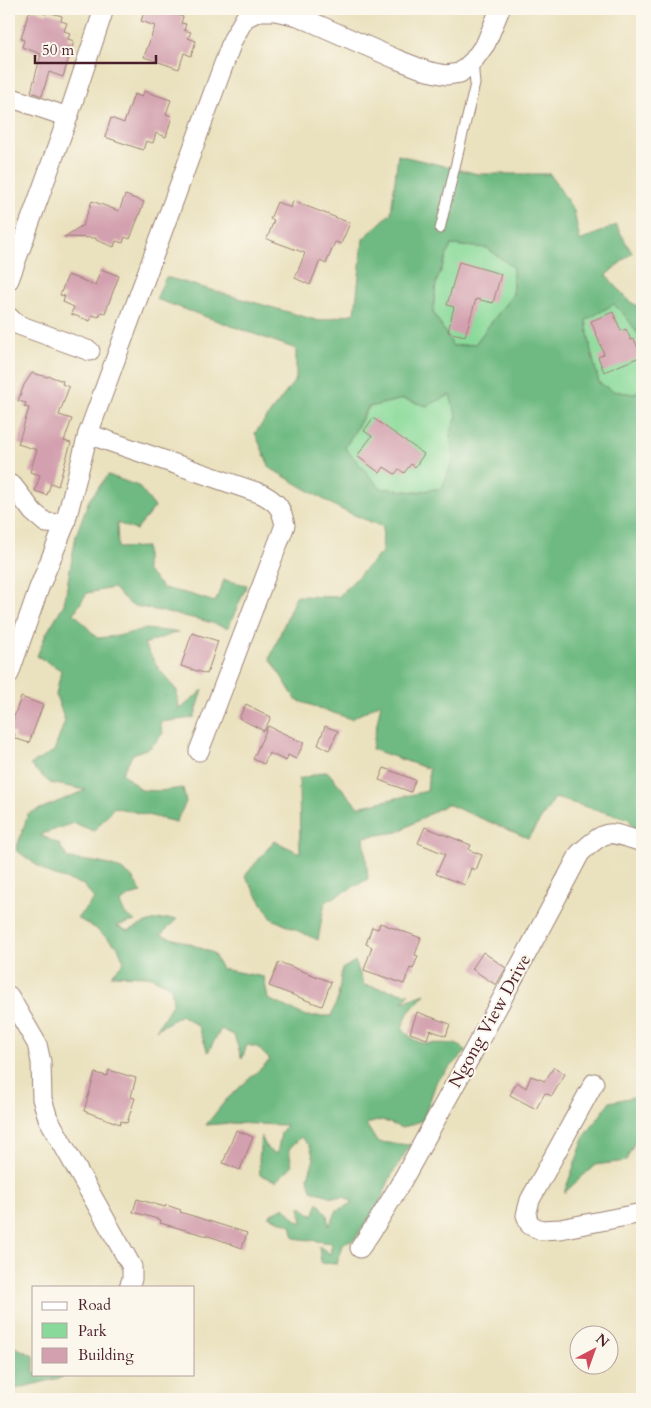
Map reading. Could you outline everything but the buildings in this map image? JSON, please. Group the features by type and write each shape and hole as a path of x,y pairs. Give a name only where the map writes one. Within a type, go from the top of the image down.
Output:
{"street":[{"path":"9,280 68,117 104,9"},
{"path":"9,674 39,588 65,524 88,434 233,39 245,18 259,11 275,11 298,16 396,59 427,71 446,75 460,74 474,61 486,43 500,9"},
{"path":"9,97 68,117"},
{"path":"9,317 16,324 90,351"},
{"path":"88,434 262,494 273,500 282,509 285,525 199,751"},
{"path":"9,484 32,512 46,523 65,524"},
{"name":"Ngong View Drive","path":"360,1248 376,1225 425,1139 514,978 580,852 597,838 612,832 642,842"},
{"path":"9,996 37,1044 41,1062 42,1099 48,1118 132,1267 132,1279 129,1286"},
{"path":"594,1083 530,1200 526,1215 530,1225 540,1230 560,1229 642,1213"}],"lane":[{"path":"440,229 475,84 474,61"}],"green space":[{"path":"398,155 478,174 550,174 574,211 580,241 616,225 632,253 606,275 629,301 642,309 642,340 627,318 614,304 586,320 599,383 613,391 634,394 642,387 642,842 629,819 555,798 528,838 447,804 398,832 364,837 368,879 325,902 318,940 272,919 245,876 274,841 300,853 299,779 327,771 358,807 427,791 429,769 372,749 381,703 351,719 296,700 270,658 296,596 338,597 382,552 383,527 340,509 270,468 255,433 296,379 296,349 156,299 166,277 319,321 355,313 363,239 391,213","holes":["451,245 487,248 513,267 513,294 475,344 453,346 433,312 436,283","450,395 457,417 450,434 453,461 442,488 416,492 380,488 345,448 368,407 403,399 427,406"]},
{"path":"451,245 487,248 513,267 513,294 475,344 453,346 433,312 436,283"},
{"path":"614,304 627,318 642,340 642,387 634,394 613,391 599,383 591,351 586,320"},
{"path":"450,395 457,417 450,434 453,461 442,488 416,492 380,488 345,448 369,407 403,399 427,406"},
{"path":"108,475 138,486 155,507 136,530 117,523 118,548 146,547 146,570 163,588 215,602 224,580 247,585 228,628 202,620 131,605 113,588 87,593 74,613 97,638 118,636 145,629 178,632 144,644 159,669 177,691 179,710 203,690 194,718 160,722 163,733 151,747 133,754 122,773 141,790 160,791 183,788 186,802 176,822 114,807 94,831 74,823 40,835 59,844 68,859 91,861 115,867 132,878 142,893 129,896 120,903 125,914 135,921 116,926 128,931 151,921 177,919 161,935 213,953 222,969 264,977 268,999 306,1016 331,1016 338,998 342,969 355,961 364,985 409,994 403,1002 425,994 408,1013 402,1028 408,1035 419,1042 455,1044 467,1051 437,1080 423,1120 402,1128 382,1120 366,1124 377,1142 410,1145 391,1176 379,1204 355,1239 342,1245 337,1264 321,1263 319,1246 330,1254 332,1243 294,1238 291,1225 268,1216 284,1207 295,1219 302,1223 300,1206 313,1216 318,1202 327,1215 329,1226 337,1210 353,1203 345,1197 332,1197 311,1190 308,1177 314,1159 310,1146 301,1137 289,1149 292,1166 276,1181 260,1175 261,1136 268,1150 277,1154 281,1133 286,1125 230,1123 206,1125 226,1100 270,1060 257,1047 247,1045 242,1059 234,1035 221,1029 208,1052 198,1026 181,1015 156,1030 173,1003 171,987 149,976 111,975 124,962 118,947 95,928 77,918 94,899 84,885 49,874 16,850 28,814 86,790 50,783 30,765 54,751 65,721 56,695 61,670 37,656 46,634 64,604 76,535 89,500"},
{"path":"638,1096 642,1098 642,1134 636,1139 626,1161 595,1165 564,1193 585,1136 610,1102"},
{"path":"9,1344 32,1355 32,1376 63,1377 11,1390 9,1399"}]}
